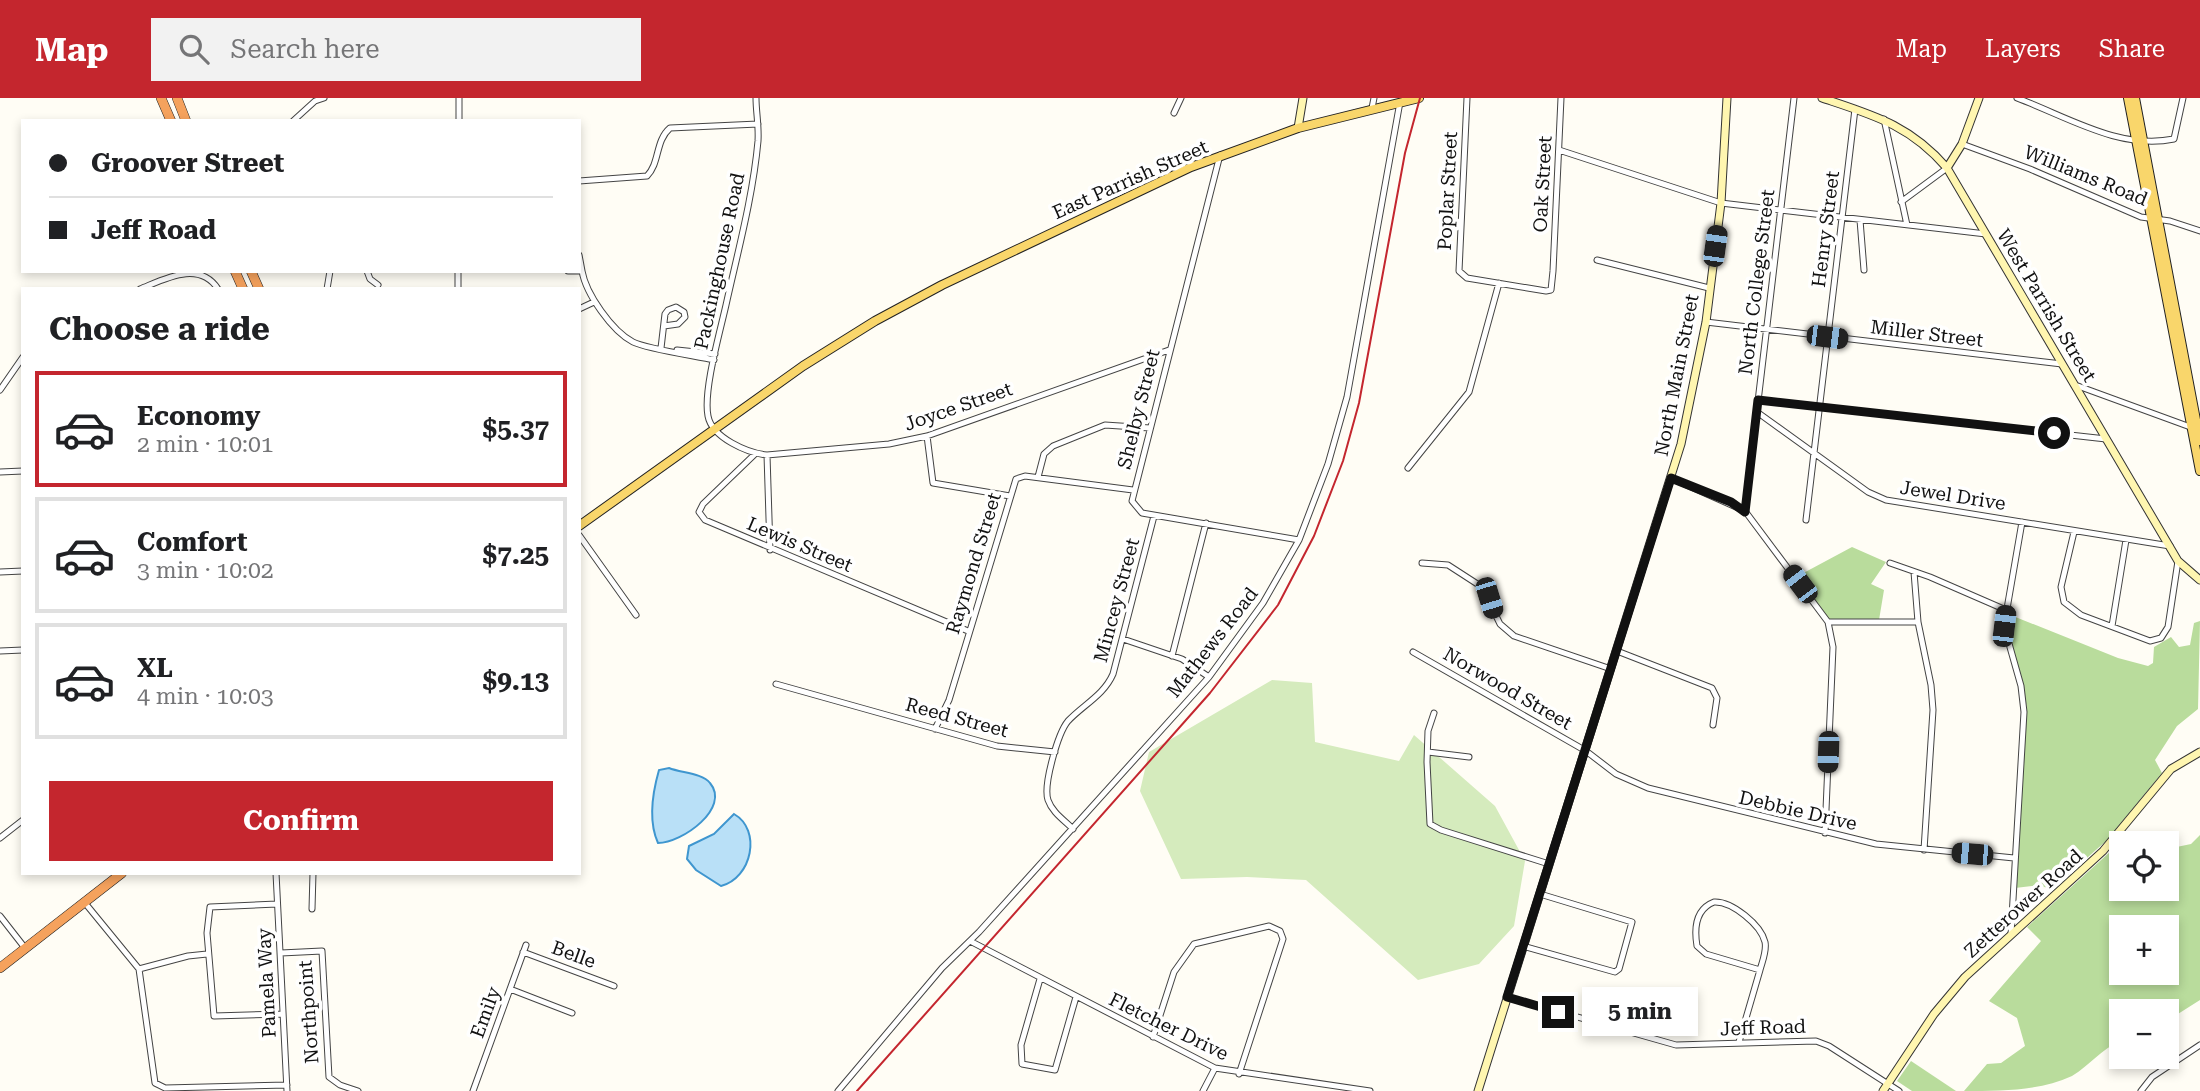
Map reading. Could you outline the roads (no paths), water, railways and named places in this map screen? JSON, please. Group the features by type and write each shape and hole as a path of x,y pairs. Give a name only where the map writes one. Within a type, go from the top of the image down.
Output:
{"highway":[{"path":"161,98 170,119"},
{"path":"177,98 186,119"},
{"path":"0,968 120,875"}],"main road":[{"name":"East Parrish Street","path":"581,525 713,429 869,325 1046,235 1220,155 1298,128 1419,98"},
{"path":"2128,98 2141,143"},
{"path":"2135,98 2155,219 2196,429 2200,471"},
{"path":"2196,429 2200,441"}],"street":[{"path":"295,119 315,101 324,98"},
{"path":"459,98 459,119"},
{"name":"Packinghouse Road","path":"713,429 707,411 715,357 754,171 758,124 756,98"},
{"path":"1174,113 1181,98"},
{"path":"1298,128 1303,98"},
{"path":"1372,108 1374,98"},
{"name":"Poplar Street","path":"1467,98 1459,271 1470,279 1499,283"},
{"name":"Oak Street","path":"1499,283 1551,290 1561,98"},
{"name":"North Main Street","path":"1478,1091 1671,478 1691,404 1706,322 1721,203 1727,98"},
{"name":"North College Street","path":"1745,512 1794,98"},
{"name":"West Parrish Street","path":"1822,98 1847,102 1855,109 1884,119 1921,141 1947,168 2062,365 2078,386 2178,561 2200,580"},
{"path":"1901,202 1947,168 1962,144 1979,98"},
{"path":"2017,98 2115,138 2141,143 2174,139 2183,98"},
{"path":"2043,108 2044,98"},
{"name":"Mathews Road","path":"838,1091 942,968 1073,829 1209,677 1263,603 1299,540 1335,446 1347,397 1400,102"},
{"name":"Henry Street","path":"1806,520 1855,109"},
{"path":"1884,119 1907,225"},
{"path":"581,181 647,176 654,166 660,142 670,128 758,124"},
{"name":"Williams Road","path":"1962,144 2155,219 2200,231"},
{"path":"1559,150 1721,203 1986,234"},
{"name":"Shelby Street","path":"1154,516 1142,513 1134,507 1133,491 1220,155"},
{"path":"1860,220 1864,271"},
{"path":"1597,260 1709,288"},
{"path":"581,266 584,285 594,302 630,340 715,357"},
{"path":"146,287 192,273 208,277 216,287"},
{"path":"368,273 370,279 378,285"},
{"path":"1408,468 1469,392 1499,283"},
{"path":"581,308 594,302"},
{"name":"Miller Street","path":"1706,322 2062,365"},
{"path":"661,348 664,326"},
{"name":"Joyce Street","path":"713,429 755,454 888,444 927,436 1169,350"},
{"path":"0,390 21,360"},
{"path":"2078,386 2196,429"},
{"path":"1758,400 2106,439"},
{"name":"Jewel Drive","path":"1757,412 1880,498 2170,546"},
{"path":"1133,491 1038,477 1047,448 1105,425 1150,428"},
{"path":"927,436 933,484 1010,496"},
{"name":"Lewis Street","path":"755,454 703,504 699,512 705,520 770,550 968,631"},
{"path":"768,455 770,550"},
{"path":"0,472 21,471"},
{"name":"Raymond Street","path":"935,729 949,700 1010,496 1018,477 1038,477"},
{"path":"1671,478 1731,502 1745,512 1828,622 1833,647 1825,833"},
{"path":"1154,516 1299,540"},
{"name":"Mincey Street","path":"1073,829 1056,813 1047,798 1055,752 1066,723 1110,681 1154,516"},
{"path":"2011,934 2024,700 2004,626 2022,522"},
{"path":"1172,656 1206,523"},
{"path":"2074,532 2061,596 2068,608 2150,641 2161,638 2168,627 2178,561"},
{"path":"581,538 636,615"},
{"path":"2112,626 2126,540"},
{"path":"1422,562 1448,565 1482,587 1500,624 1514,636 1611,669"},
{"path":"1890,563 2006,610"},
{"path":"0,572 21,571"},
{"path":"1914,572 1918,622 1931,685 1933,710 1924,850"},
{"path":"1828,622 1918,622"},
{"path":"1123,639 1193,664 1209,677"},
{"path":"0,651 21,650"},
{"path":"1616,651 1712,688 1717,698 1713,725"},
{"name":"Norwood Street","path":"1413,652 1586,751"},
{"name":"Reed Street","path":"776,684 997,746 1055,752"},
{"path":"1434,713 1428,732 1430,824 1440,830 1549,864"},
{"name":"Debbie Drive","path":"1586,751 1616,774 1648,788 1825,833 1924,850 2014,858"},
{"path":"1428,752 1469,757"},
{"name":"Zetterower Road","path":"1883,1091 1948,996 2011,934 2103,852 2171,769 2200,752"},
{"path":"0,838 21,822"},
{"name":"Pamela Way","path":"276,875 287,1088"},
{"path":"312,909 313,875"},
{"path":"1523,946 1615,972 1619,969 1632,922 1540,894"},
{"path":"85,903 139,969 155,1083 165,1088 287,1088"},
{"path":"1739,1042 1760,970 1766,946 1761,934 1727,903 1708,904 1697,920 1697,946 1706,954 1760,970"},
{"path":"277,904 209,907 208,954 214,1016 283,1014"},
{"path":"0,916 25,948"},
{"path":"1153,1037 1174,972 1194,944 1269,926 1280,931 1283,939 1239,1074"},
{"name":"Fletcher Drive","path":"970,941 1215,1068 1239,1074 1370,1091"},
{"name":"Emily","path":"473,1091 526,945"},
{"name":"Northpoint","path":"281,953 322,951 329,1077 343,1089 358,1091"},
{"name":"Belle","path":"523,952 614,986"},
{"path":"139,969 188,956 208,954"},
{"path":"1040,979 1021,1045 1020,1060 1030,1067 1055,1070 1076,997"},
{"path":"510,989 572,1013"},
{"name":"Jeff Road","path":"1507,997 1661,1042 1696,1046 1739,1042 1815,1041 1829,1046 1899,1091"},
{"path":"2141,1091 2152,1077 2200,1045"},
{"path":"1203,1091 1215,1068"},
{"path":"1285,1091 1287,1081"}],"water":[{"path":"669,768 697,775 710,783 715,793 714,803 709,813 691,831 658,843 652,816 653,797 659,770"},
{"path":"734,814 743,821 748,831 750,853 740,874 721,886 696,870 687,859 689,846 714,834"}],"railway":[{"path":"857,1091 1210,693 1278,605 1314,536 1343,461 1359,403 1405,153 1420,98"}]}
